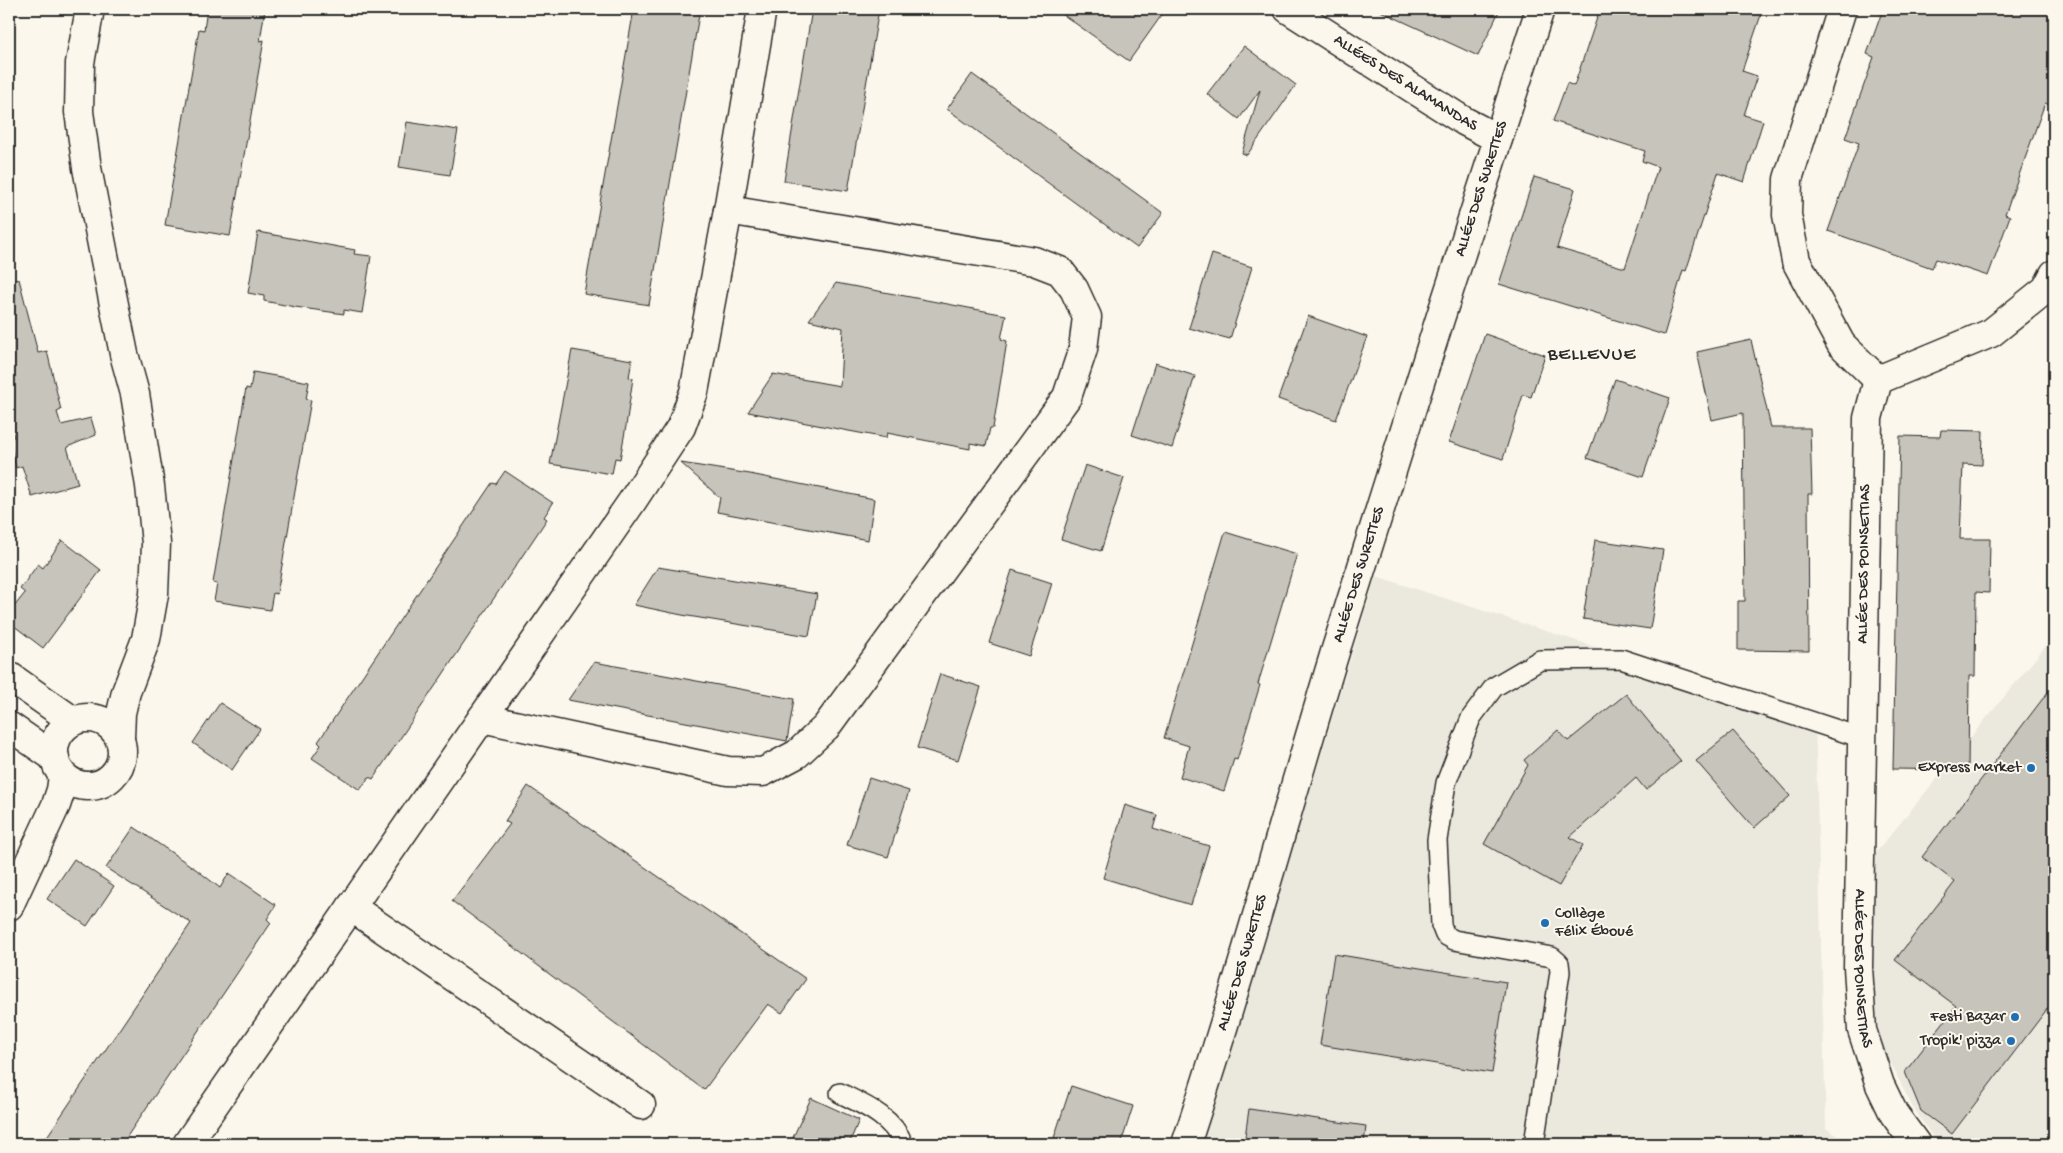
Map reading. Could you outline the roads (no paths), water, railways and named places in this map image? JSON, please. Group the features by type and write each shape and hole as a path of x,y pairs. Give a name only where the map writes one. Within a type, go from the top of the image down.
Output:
{"street":[{"path":"9,726 68,774 106,782 119,768 123,748 120,738 121,713 126,692 136,670 146,639 154,594 156,543 150,486 135,394 124,354 102,250 79,112 80,63 90,9"},
{"path":"187,1144 632,503 681,428 694,392 728,210 762,9"},
{"name":"ALLÉES DES ALAMANDAS","path":"1288,9 1464,121 1498,139"},
{"name":"ALLÉE DES SURETTES","path":"1186,1144 1220,1042 1338,645 1540,9"},
{"path":"1842,9 1788,179 1787,216 1796,261 1841,344 1878,380 1991,333 2046,289 2054,274"},
{"path":"482,718 728,771 763,772 797,754 826,727 1067,397 1083,348 1087,316 1074,289 1060,271 1034,261 728,210"},
{"name":"ALLÉE DES POINSETTIAS","path":"1878,380 1868,418 1858,967 1862,1030 1887,1100 1894,1114 1916,1144"},
{"path":"9,906 49,819 74,795 55,742 59,734 106,702 136,670"},
{"path":"9,676 80,719 98,718 107,723 120,738"},
{"path":"351,907 641,1105"}],"lane":[{"path":"1534,1144 1560,972 1559,963 1552,957 1454,940 1445,935 1441,925 1437,840 1446,783 1471,718 1494,687 1540,660 1621,660 1862,738"},
{"path":"840,1093 880,1114 900,1137 903,1144"}],"place":[{"name":"Express Market","path":"2031,768"},
{"name":"Collège Félix Éboué","path":"1545,923"},
{"name":"Festi Bazar","path":"2015,1017"},
{"name":"Tropik' pizza","path":"2011,1041"}],"district":[{"name":"BELLEVUE","path":"1592,355"}]}
